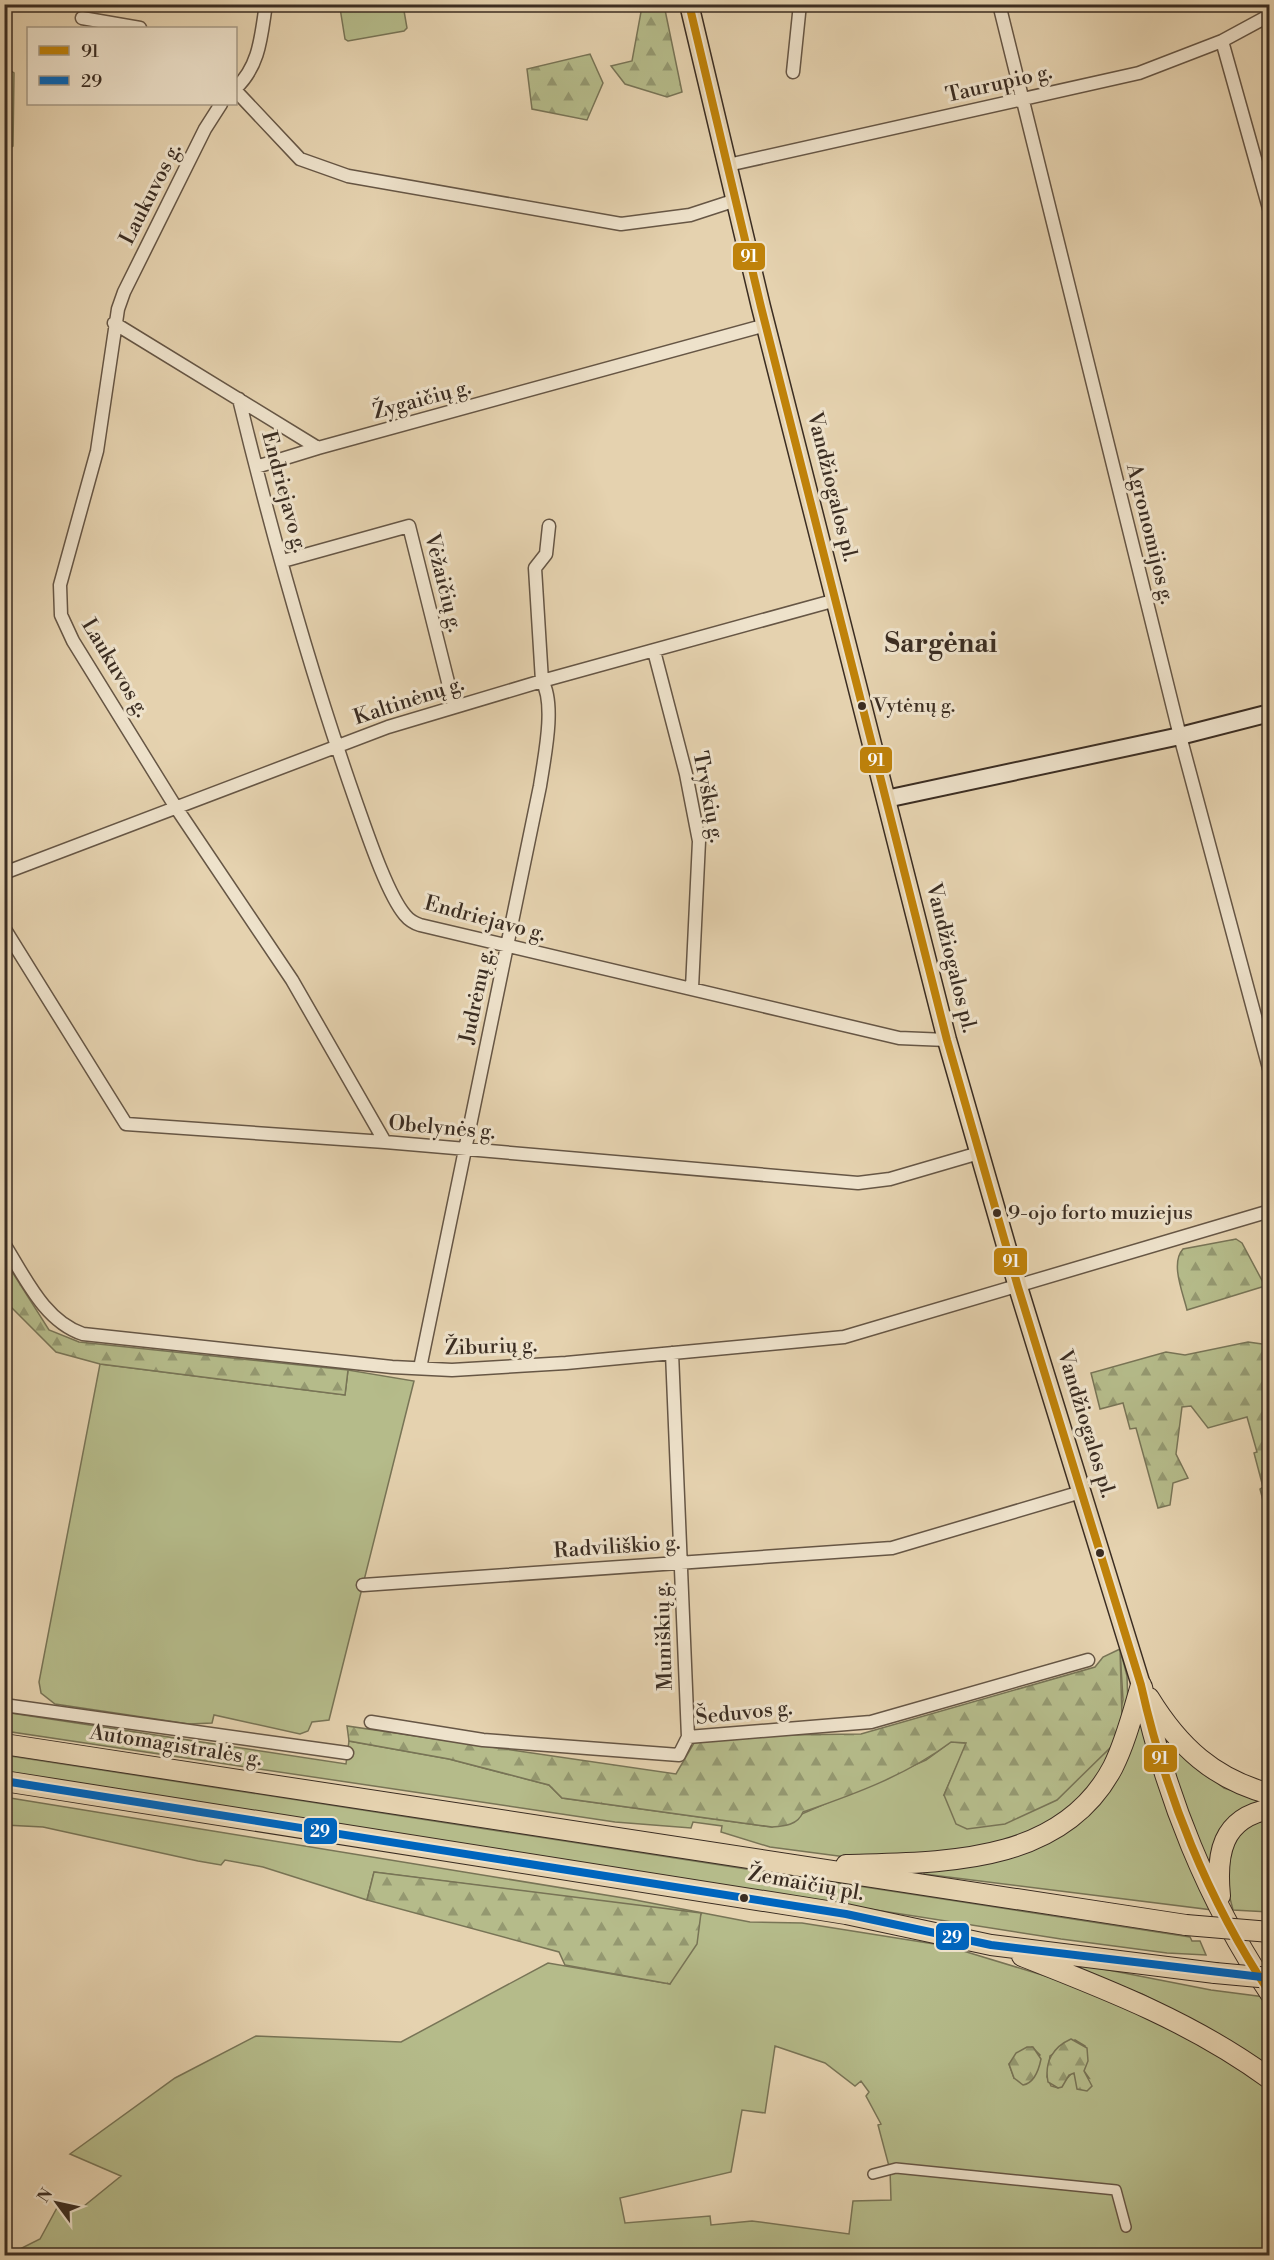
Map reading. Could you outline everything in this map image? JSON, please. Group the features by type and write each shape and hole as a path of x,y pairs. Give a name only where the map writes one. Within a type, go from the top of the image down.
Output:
{"highway":[{"path":"1141,1685 1173,1734 1198,1760 1232,1782 1269,1794"},
{"path":"796,1867 936,1863 1017,1848 1036,1839 1071,1816 1088,1801 1107,1776 1126,1736 1141,1685"},
{"name":"Vandžiogalos pl.","path":"1141,1685 1152,1732 1184,1827 1201,1869 1269,1993"},
{"name":"Automagistralės g.","path":"4,1744 340,1796"},
{"name":"Žemaičių pl.","path":"4,1781 846,1914 991,1945 1269,1978"},
{"name":"Žemaičių pl.","path":"340,1796 1186,1925 1269,1932"},
{"path":"1221,1908 1217,1868 1220,1849 1237,1824 1250,1815 1269,1809"},
{"path":"991,1945 1157,2011 1219,2045 1269,2079"}],"main road":[{"name":"Vandžiogalos pl.","path":"689,4 766,325 947,1040 1018,1287 1141,1685"},
{"path":"886,799 1180,736 1269,713"}],"street":[{"path":"237,88 247,77 258,52 266,4"},
{"path":"793,72 800,4"},
{"name":"Agronomijos g.","path":"999,4 1180,736 1269,1072"},
{"name":"Taurupio g.","path":"728,165 1139,73 1222,41 1269,15"},
{"path":"82,18 134,27"},
{"path":"1222,41 1269,212"},
{"path":"237,90 300,159 348,176 621,224 690,215 736,200"},
{"name":"Laukuvos g.","path":"220,105 205,129 124,291 114,323 97,451 66,560 59,608 73,641 175,806 292,980 385,1142"},
{"path":"114,323 318,448"},
{"name":"Žygaičių g.","path":"255,467 766,325"},
{"name":"Endriejavo g.","path":"239,399 255,467 336,745 365,826 396,902 405,916 420,925 899,1038 947,1040"},
{"name":"Vėžaičių g.","path":"283,561 409,526 454,706"},
{"name":"Judrėnų g.","path":"420,1368 545,751 548,704 546,688 542,681 535,568 546,554 549,526"},
{"name":"Kaltinėnų g.","path":"4,873 336,745 454,706 836,600"},
{"name":"Tryškių g.","path":"654,651 686,774 699,841 692,988"},
{"name":"Obelynės g.","path":"4,928 126,1124 385,1142 858,1183 891,1179 979,1153"},
{"name":"Žiburių g.","path":"4,1244 54,1319 68,1329 83,1334 420,1368 485,1369 844,1337 1269,1211"},
{"name":"Muniškių g.","path":"672,1353 688,1737"},
{"name":"Radviliškio g.","path":"363,1585 892,1548 1081,1492"},
{"name":"Šeduvos g.","path":"371,1722 483,1740 679,1755 688,1737 871,1722 1088,1660"},
{"path":"4,1705 347,1753"},
{"path":"873,2174 896,2168 1116,2190 1126,2227"}],"green space":[{"path":"342,5 403,5 407,28 404,31 348,41 345,39 340,8"},
{"path":"627,5 664,5 682,92 667,97 625,84 611,66 632,61 641,12"},
{"path":"590,54 603,83 587,120 532,109 527,69"},
{"path":"5,67 14,73 13,146 5,151"},
{"path":"1236,1239 1242,1243 1265,1286 1187,1310 1177,1270 1179,1255 1183,1249"},
{"path":"4,1259 49,1330 79,1342 348,1370 345,1395 100,1364 56,1352 5,1301"},
{"path":"1248,1342 1269,1345 1269,1523 1260,1489 1263,1487 1254,1453 1257,1452 1247,1417 1208,1428 1191,1406 1182,1407 1176,1454 1188,1478 1173,1483 1170,1505 1158,1508 1136,1428 1130,1429 1123,1403 1100,1409 1091,1373 1166,1352 1185,1355"},
{"path":"100,1364 345,1395 348,1370 414,1381 329,1720 312,1722 308,1731 300,1734 214,1715 212,1723 189,1724 55,1704 41,1693 39,1682"},
{"path":"1120,1649 1127,1676 1128,1707 1104,1771 1063,1815 988,1850 846,1857 770,1847 721,1832 722,1826 693,1822 691,1828 615,1822 5,1731 4,1712 346,1764 349,1741 449,1759 549,1785 562,1798 772,1827 926,1760 951,1742 967,1743 944,1795 1085,1771 1112,1746 1123,1700"},
{"path":"1120,1649 1122,1718 1112,1746 1057,1800 1005,1824 967,1829 956,1824 944,1795 966,1743 951,1742 899,1774 861,1791 803,1812 798,1820 790,1824 772,1827 562,1798 549,1785 449,1759 349,1741 347,1726 676,1774 698,1736 861,1734 1095,1667 1103,1657"},
{"path":"1139,1719 1213,1910 924,1874 924,1868 1067,1827"},
{"path":"1154,1724 1190,1761 1224,1788 1264,1801 1217,1840 1207,1867"},
{"path":"4,1755 1190,1937 1192,1941 1200,1941 1206,1955 1167,1953 1061,1939 5,1774"},
{"path":"4,1797 630,1899 750,1922 802,1923 947,1946 1062,1981 1174,2029 1269,2086 1269,2255 8,2255 40,2239 58,2206 84,2206 121,2176 70,2154 175,2078 256,2036 401,2042 548,1963 670,1984 701,1914 374,1872 367,1900 263,1867 225,1860 221,1865 43,1827 5,1825","holes":["1075,2040 1085,2046 1084,2071 1089,2078 1072,2073 1058,2088 1051,2086 1047,2077 1050,2056","775,2046 825,2063 855,2086 861,2081 869,2092 866,2096 881,2124 878,2125 890,2170 891,2200 853,2201 849,2234 752,2221 711,2225 710,2216 625,2223 620,2198 731,2172 742,2110 765,2113","1032,2047 1040,2055 1014,2078 1009,2064"]},
{"path":"1269,1813 1269,1912 1233,1910 1224,1875 1226,1855 1243,1825"},
{"path":"374,1872 701,1913 697,1944 670,1984 565,1965 559,1952 367,1900"},
{"path":"1088,1966 1211,1990 1265,1997 1269,2004 1269,2073 1211,2031 1142,1994 1082,1973 1076,1967"},
{"path":"1071,2039 1087,2048 1088,2061 1084,2071 1092,2086 1087,2091 1077,2089 1074,2073 1069,2075 1062,2087 1058,2088 1048,2082 1047,2068 1051,2056 1059,2046"},
{"path":"1027,2047 1033,2047 1041,2059 1038,2071 1031,2082 1023,2085 1014,2078 1009,2064 1016,2053"}],"transit line":[{"name":"91","path":"689,4 761,307 947,1040 1018,1287 1176,1806 1208,1884 1248,1958 1270,1993"},
{"name":"29","path":"4,1781 846,1914 991,1945 1270,1978"}],"place":[{"name":"Vytėnų g.","path":"862,706"},
{"name":"9-ojo forto muziejus","path":"997,1213"}],"district":[{"name":"Sargėnai","path":"941,644"}]}
